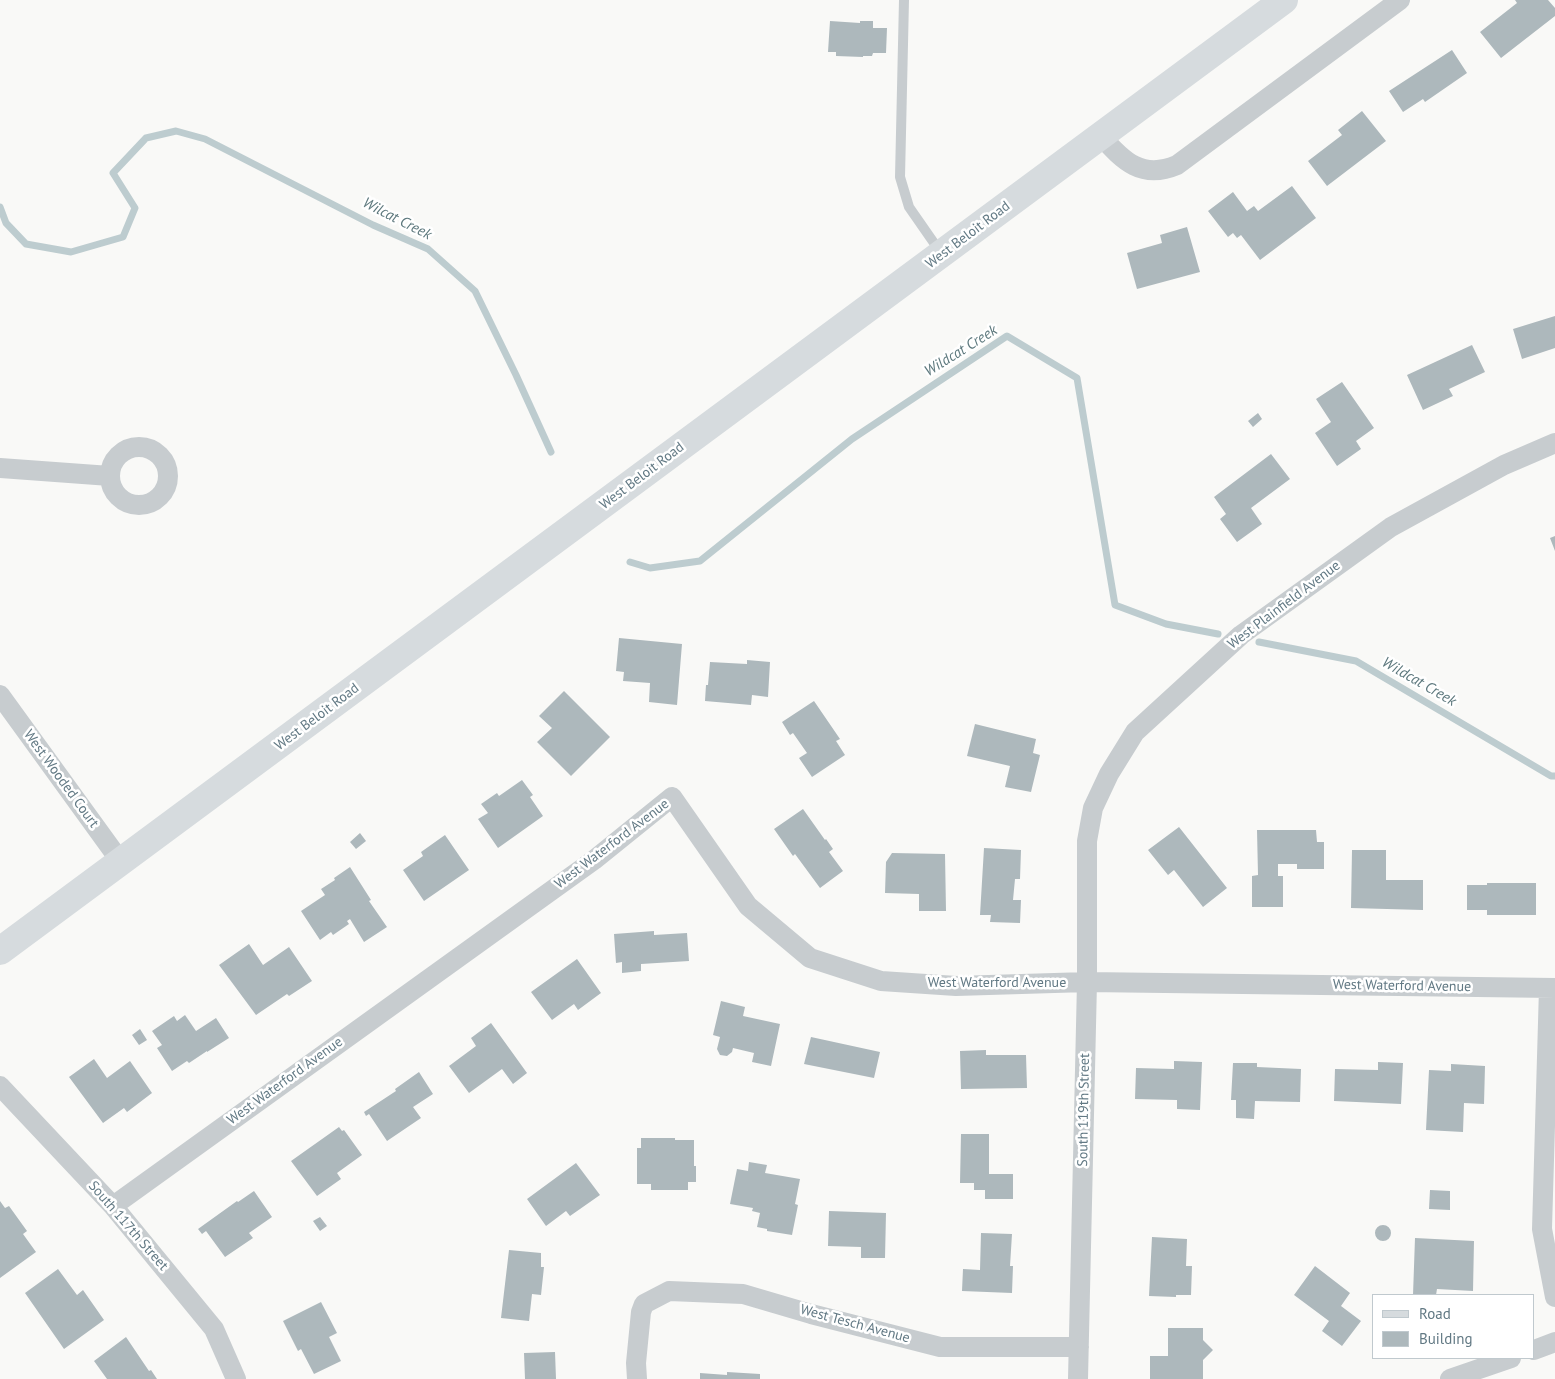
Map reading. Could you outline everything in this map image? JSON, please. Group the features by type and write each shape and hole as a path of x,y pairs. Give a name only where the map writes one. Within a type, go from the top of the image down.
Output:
{"main road":[{"name":"West Beloit Road","path":"0,951 1284,0"}],"street":[{"path":"1101,136 1118,155 1132,165 1148,170 1164,170 1177,165 1400,0"},
{"name":"West Plainfield Avenue","path":"1087,841 1094,808 1109,774 1135,732 1241,635 1392,527 1504,465 1555,443"},
{"path":"0,468 110,476"},
{"name":"West Wooded Court","path":"0,696 121,862"},
{"name":"West Waterford Avenue","path":"113,1206 586,865 672,797 748,906 810,958 881,981 956,986 1087,982 1552,988"},
{"name":"South 119th Street","path":"1078,1379 1087,982 1087,841"},
{"path":"1552,988 1542,1229 1555,1297"},
{"name":"South 117th Street","path":"0,1086 113,1206 214,1329 236,1379"},
{"name":"West Tesch Avenue","path":"637,1379 636,1364 641,1312 644,1304 669,1290 743,1294 811,1314 940,1347 1079,1347"},
{"path":"1535,1350 1555,1342"},
{"path":"1450,1379 1508,1359"}],"lane":[{"path":"904,0 900,177 909,207 942,254"}],"building":[{"path":"1515,0 1548,0 1555,8 1555,16 1501,58 1480,32 1517,3"},
{"path":"830,21 860,23 860,21 873,21 873,28 887,28 886,53 873,53 872,56 863,57 836,56 836,52 828,52"},
{"path":"1452,50 1467,73 1425,102 1423,99 1403,112 1389,91"},
{"path":"1362,111 1386,141 1327,186 1308,161 1342,135 1338,130"},
{"path":"1292,186 1316,218 1260,260 1241,235 1237,238 1233,233 1228,237 1208,211 1233,192 1247,211 1254,206 1258,211"},
{"path":"1187,227 1200,272 1137,289 1127,253 1162,243 1160,235"},
{"path":"1555,316 1555,348 1522,359 1513,329"},
{"path":"1472,345 1485,372 1449,389 1453,396 1423,410 1407,375"},
{"path":"1342,382 1374,428 1356,441 1361,449 1337,466 1315,433 1331,422 1316,399"},
{"path":"1258,413 1262,419 1253,427 1248,421"},
{"path":"1271,454 1290,479 1251,508 1262,524 1237,542 1220,519 1226,514 1214,497"},
{"path":"1555,536 1555,551 1550,538"},
{"path":"619,638 682,644 677,705 649,702 650,683 623,681 624,672 616,671"},
{"path":"747,660 770,662 768,697 752,695 751,705 705,701 710,662 747,664"},
{"path":"564,691 610,737 571,776 537,742 552,728 539,716"},
{"path":"814,701 840,739 836,741 845,755 812,777 799,758 807,753 793,733 790,735 782,722"},
{"path":"975,724 1036,739 1033,753 1040,755 1031,792 1005,787 1010,766 967,756"},
{"path":"522,780 533,795 530,797 543,816 498,848 478,819 488,813 481,804 497,793 499,796"},
{"path":"803,809 833,849 829,852 843,871 820,888 795,854 793,856 774,829"},
{"path":"1179,827 1227,888 1203,907 1174,870 1168,875 1148,850"},
{"path":"1257,830 1316,830 1317,842 1324,842 1324,869 1297,869 1297,864 1278,864 1278,876 1283,876 1283,907 1252,907 1252,876 1258,875"},
{"path":"360,833 366,841 356,849 350,842"},
{"path":"445,835 469,870 424,901 403,870 423,856 421,852"},
{"path":"984,848 1021,850 1020,879 1015,879 1013,900 1021,900 1020,923 990,922 991,915 980,915"},
{"path":"1352,850 1386,850 1386,880 1423,880 1423,910 1351,908"},
{"path":"892,853 945,854 946,911 919,911 919,894 885,893 886,862"},
{"path":"350,867 371,900 369,901 387,927 364,942 350,919 347,921 349,924 333,935 331,932 320,940 301,911 325,895 321,889"},
{"path":"1487,883 1536,883 1536,915 1487,915 1487,910 1467,910 1467,885 1487,885"},
{"path":"654,931 654,935 687,933 689,961 641,964 641,971 622,973 622,962 616,963 614,934"},
{"path":"249,944 263,965 289,947 312,981 289,996 287,994 256,1015 219,965"},
{"path":"577,959 601,993 578,1010 574,1004 552,1020 531,992"},
{"path":"721,1001 745,1007 743,1016 780,1024 771,1066 752,1062 754,1053 733,1048 732,1052 727,1056 720,1055 717,1049 720,1037 713,1035"},
{"path":"185,1015 196,1031 216,1018 229,1038 189,1063 187,1061 172,1071 157,1048 162,1045 152,1031 174,1016 177,1021"},
{"path":"491,1023 527,1073 513,1084 502,1069 469,1093 449,1066 476,1046 471,1038"},
{"path":"140,1029 147,1040 139,1045 132,1035"},
{"path":"811,1037 880,1052 874,1078 804,1064"},
{"path":"986,1050 986,1055 1026,1055 1027,1088 961,1089 960,1051"},
{"path":"94,1059 107,1078 130,1061 152,1093 127,1112 124,1108 103,1123 69,1077"},
{"path":"1174,1061 1202,1062 1200,1110 1177,1109 1177,1100 1135,1099 1136,1068 1174,1069"},
{"path":"1378,1062 1403,1063 1401,1104 1334,1101 1335,1069 1378,1070"},
{"path":"1233,1063 1257,1063 1257,1067 1301,1069 1300,1102 1255,1101 1254,1119 1236,1118 1236,1100 1231,1100"},
{"path":"1451,1064 1485,1066 1484,1104 1464,1103 1463,1132 1426,1130 1429,1070 1451,1071"},
{"path":"419,1072 433,1094 413,1107 421,1118 387,1141 369,1114 366,1116 364,1112 396,1091 395,1089"},
{"path":"339,1127 342,1131 344,1130 362,1155 337,1173 341,1179 317,1196 291,1161"},
{"path":"961,1134 989,1134 989,1174 1013,1174 1013,1199 985,1199 985,1190 974,1190 974,1183 960,1183"},
{"path":"641,1138 694,1140 696,1182 688,1182 688,1190 651,1190 651,1184 637,1184 637,1148 641,1148"},
{"path":"749,1162 767,1165 765,1173 800,1179 795,1204 798,1205 792,1235 767,1231 767,1229 757,1227 760,1213 752,1211 753,1208 730,1204 737,1169 748,1171"},
{"path":"576,1163 600,1195 570,1216 566,1211 546,1226 527,1199"},
{"path":"1430,1190 1450,1191 1450,1210 1429,1209"},
{"path":"254,1191 272,1217 249,1233 253,1238 225,1257 206,1231 202,1234 198,1229"},
{"path":"0,1201 5,1208 9,1206 27,1231 23,1234 36,1252 0,1278"},
{"path":"829,1211 886,1213 885,1258 861,1258 861,1247 828,1246"},
{"path":"320,1217 327,1226 320,1231 313,1221"},
{"path":"1383,1225 1389,1227 1391,1233 1389,1239 1383,1241 1377,1239 1375,1233 1377,1227"},
{"path":"981,1233 1012,1234 1010,1266 1013,1266 1012,1293 962,1291 963,1269 980,1270"},
{"path":"1152,1237 1187,1239 1186,1266 1192,1266 1191,1295 1176,1295 1176,1297 1149,1296"},
{"path":"1415,1238 1474,1241 1473,1291 1437,1289 1436,1294 1413,1294"},
{"path":"509,1250 541,1253 541,1267 544,1267 541,1295 532,1294 529,1321 501,1318"},
{"path":"1315,1266 1350,1293 1341,1306 1361,1321 1342,1346 1322,1331 1329,1321 1294,1295"},
{"path":"58,1269 77,1295 83,1290 104,1320 64,1349 25,1293"},
{"path":"321,1302 337,1333 329,1337 341,1361 314,1374 301,1349 298,1351 283,1321"},
{"path":"1168,1328 1203,1328 1203,1340 1213,1350 1203,1360 1203,1379 1150,1379 1150,1356 1168,1356"},
{"path":"126,1337 149,1371 151,1370 157,1379 107,1379 94,1361"},
{"path":"555,1352 556,1379 525,1379 524,1353"},
{"path":"727,1372 760,1374 760,1379 700,1379 700,1373 727,1375"}],"waterway":[{"name":"Wilcat Creek","path":"0,207 6,223 26,244 71,252 123,237 135,208 113,173 146,138 176,131 205,139 373,225 428,249 475,291 551,452"},
{"name":"Wildcat Creek","path":"630,562 650,568 700,561 852,439 1007,336 1077,378 1115,605 1166,624 1218,634"},
{"name":"Wildcat Creek","path":"1259,642 1356,661 1551,776 1555,776"}]}
